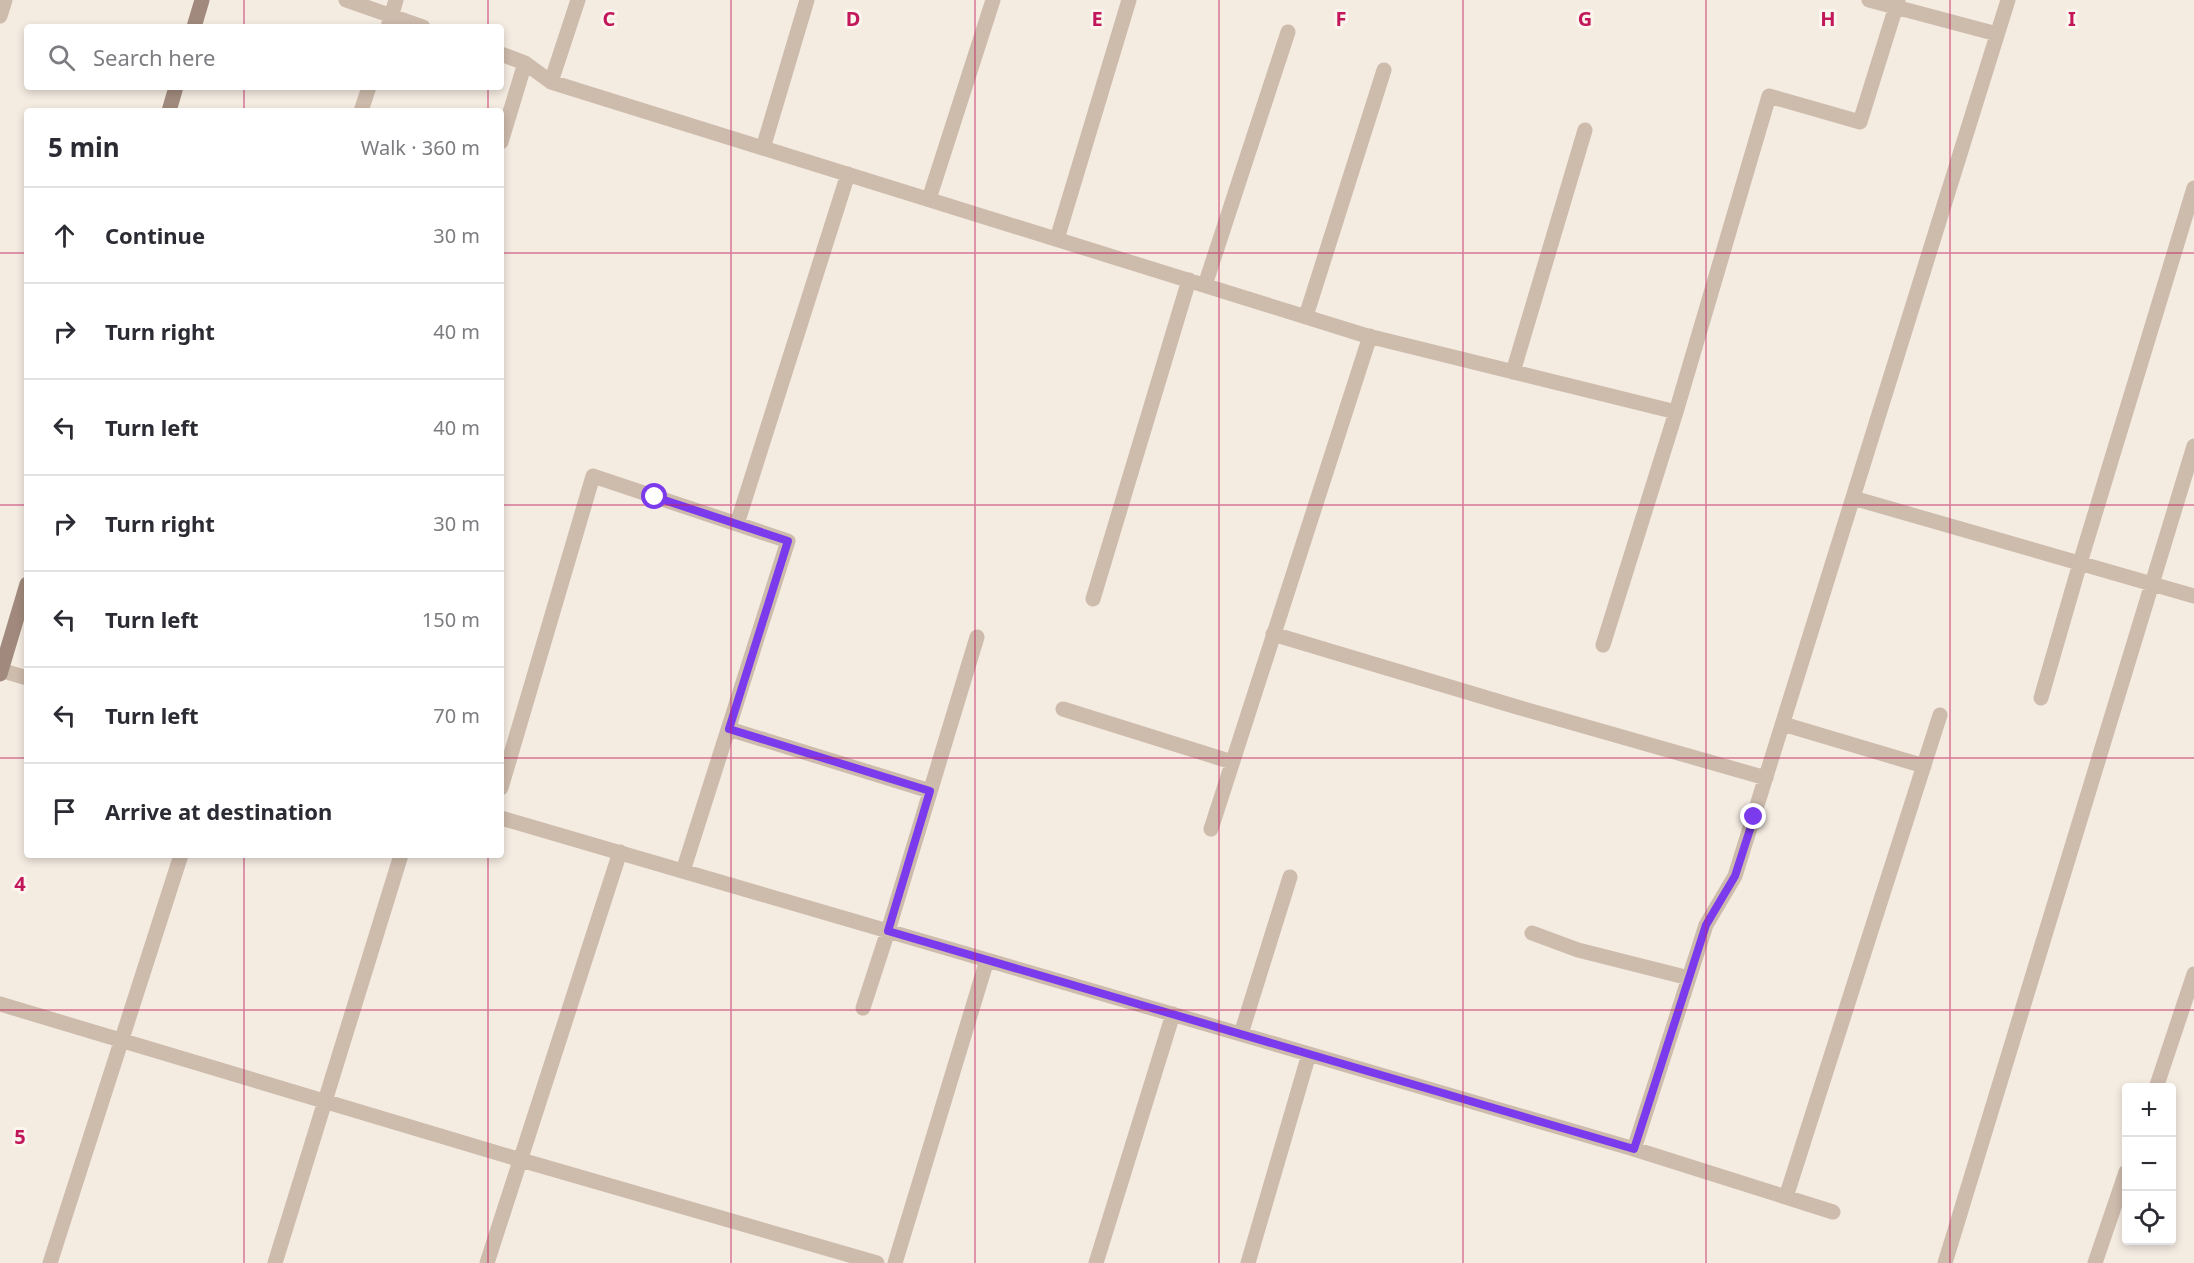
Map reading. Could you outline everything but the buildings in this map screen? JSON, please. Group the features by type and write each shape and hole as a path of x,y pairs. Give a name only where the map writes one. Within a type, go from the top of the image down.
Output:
{"street":[{"path":"0,16 5,0"},
{"path":"195,24 202,0"},
{"path":"346,0 390,21 406,24"},
{"path":"390,21 396,0"},
{"path":"551,82 578,0"},
{"path":"764,148 807,0"},
{"path":"929,199 993,0"},
{"path":"1057,239 1129,0"},
{"path":"1869,0 1897,4 1997,34"},
{"path":"1634,1149 1706,925 1735,876 2008,0"},
{"path":"1603,645 1676,412 1769,96 1860,122 1897,4"},
{"path":"1205,285 1288,32"},
{"path":"504,55 525,63 551,82 1371,336 1676,412"},
{"path":"504,132 525,63"},
{"path":"1306,316 1384,70"},
{"path":"170,108 175,90"},
{"path":"362,108 368,90"},
{"path":"1513,372 1585,130"},
{"path":"737,524 849,174"},
{"path":"2041,698 2079,563 2194,188"},
{"path":"1093,599 1189,280"},
{"path":"1211,829 1371,336"},
{"path":"1945,1263 2194,446"},
{"path":"504,778 593,476 788,541 683,871"},
{"path":"1853,498 2194,596"},
{"path":"24,594 0,672 24,677"},
{"path":"1273,634 1528,711 1766,778"},
{"path":"863,1008 976,637"},
{"path":"1063,709 1232,762"},
{"path":"1786,1197 1941,715"},
{"path":"1783,724 1924,766"},
{"path":"729,729 930,791"},
{"path":"504,819 1634,1149 1833,1212"},
{"path":"487,1263 620,852"},
{"path":"50,1263 180,858"},
{"path":"275,1263 400,858"},
{"path":"1240,1034 1290,877"},
{"path":"1532,933 1578,950 1689,978"},
{"path":"895,1263 987,960"},
{"path":"2158,1083 2190,1002 2194,974"},
{"path":"0,1004 520,1160 877,1263"},
{"path":"1096,1263 1173,1014"},
{"path":"1248,1263 1309,1054"},
{"path":"2095,1263 2122,1186"}],"route":[{"path":"655,497 788,541 729,729 930,791 888,931 1634,1149 1706,925 1735,876 1754,817"}]}
